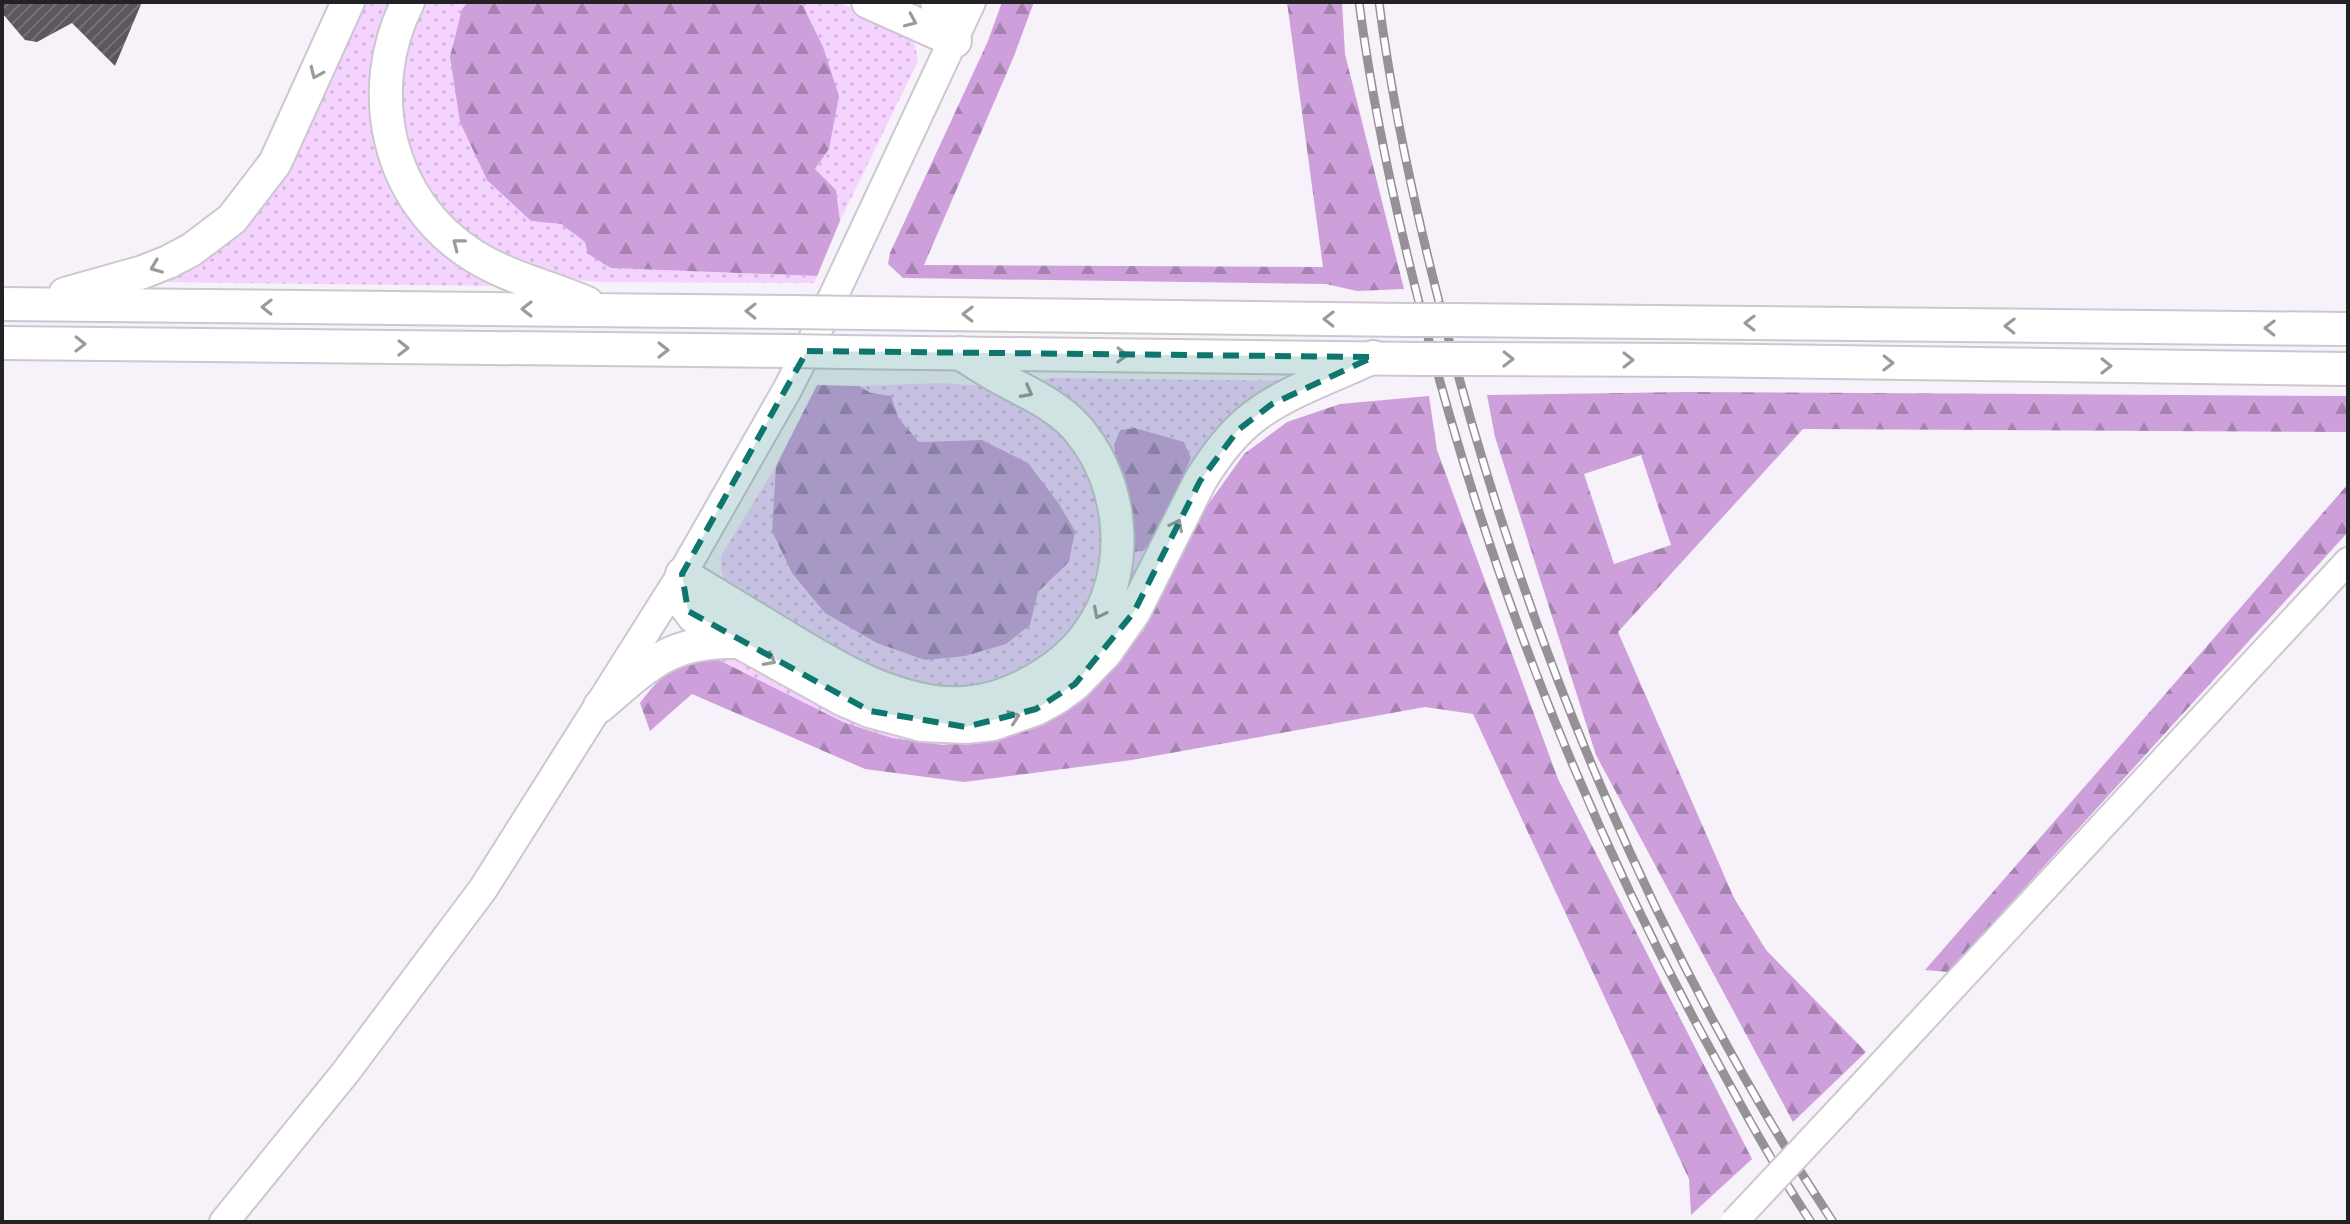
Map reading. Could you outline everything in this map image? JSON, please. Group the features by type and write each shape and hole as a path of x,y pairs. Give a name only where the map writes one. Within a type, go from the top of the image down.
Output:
{"highway":[{"path":"17,304 143,272 191,250 232,219 275,163 348,2"},
{"path":"408,2 390,49 385,99 391,140 415,198 455,244 475,257 509,275 605,310"},
{"path":"868,2 955,41"},
{"path":"937,2 944,5 952,17 955,41"},
{"path":"17,304 2348,329"},
{"path":"2,343 2348,369"},
{"path":"682,574 856,677 900,695 939,702 985,700 1011,692 1050,671 1089,633 1109,592 1115,573 1118,535 1111,492 1105,471 1092,449 1080,431 1065,417 1039,398 960,353"},
{"path":"682,574 682,596 688,611 736,642 842,699 900,720 944,727 993,724 1036,709 1075,684 1106,652 1134,612 1210,464 1238,430 1272,404 1373,357"},
{"path":"600,706 649,665 670,652 692,644 736,642"}],"main road":[{"path":"224,1222 345,1073 483,889 682,574 812,342 971,2"}],"street":[{"path":"1734,1222 2348,561"}],"highlighted area":[{"path":"807,351 1373,357 1272,404 1238,430 1200,481 1134,612 1075,684 1036,709 966,727 870,711 688,611 682,574"}],"shaded area":[{"path":"357,2 400,2 390,181 501,286 154,282 235,227"},
{"path":"426,2 468,2 462,9 531,221 561,224 611,268 817,276 814,283 596,282 546,276 461,234 426,189 406,145 396,100 414,21"},
{"path":"796,2 838,2 899,29 915,45 918,61 840,221 836,190 815,169 829,149"},
{"path":"1052,378 1302,381 1255,406 1221,437 1197,472 1145,576 1111,632 1069,677 1043,695 1014,708 979,717 945,719 911,715 851,695 744,635 749,627 858,688 896,702 931,709 965,710 997,704 1028,693 1056,676 1080,654 1100,627 1118,589 1127,541 1130,552 1143,551 1155,537 1191,458 1184,442 1135,428 1120,430 1114,445 1122,502 1099,446 1089,432 1063,407 1029,383"},
{"path":"940,383 985,386 1016,396 1072,437 1110,523 1089,609 1043,664 967,692 892,683 725,582 721,569 721,556 776,466 772,531 1030,625 1038,592 1069,562 982,440 919,442 899,419 891,396 871,393 859,386"},
{"path":"717,650 1042,718 1097,686 1051,720 999,737 943,745 892,738 843,722 712,656 657,680 672,665"}],"green space":[{"path":"468,2 796,2 803,6 823,47 839,96 829,149 815,169 836,190 840,221 817,276 611,268 588,254 585,242 561,224 531,221 487,180 460,122 450,57 462,9"},
{"path":"1002,2 1034,2 924,265 1323,267 1287,2 1342,2 1345,54 1404,289 1357,291 1326,284 903,278 888,264 890,253 988,41"},
{"path":"817,385 859,386 871,393 891,396 899,419 919,442 982,440 1028,463 1075,531 1069,562 1038,592 1030,625 1006,644 965,656 925,660 877,643 825,613 792,573 772,531 776,466"},
{"path":"1686,392 2348,396 2348,432 1803,429 1618,632 1734,898 1766,950 1866,1052 1793,1122 1596,755 1495,437 1487,395","holes":["1641,455 1671,545 1614,564 1584,474"]},
{"path":"1429,396 1437,450 1558,779 1752,1159 1691,1215 1689,1179 1473,714 1425,707 1132,760 964,782 865,769 692,694 650,731 640,703 670,672 711,656 843,722 892,738 943,745 999,737 1051,720 1097,686 1143,631 1204,510 1244,454 1287,422 1340,404"},
{"path":"1135,428 1184,442 1191,458 1155,537 1143,551 1130,552 1114,445 1120,430"},
{"path":"2348,484 2348,532 1948,972 1925,970"}],"building":[{"path":"2,2 142,2 115,66 72,23 37,42 25,40 2,13"}],"railway":[{"path":"1359,2 1378,122 1413,279 1476,503 1540,685 1616,862 1657,948 1755,1130 1811,1222"},
{"path":"1379,2 1407,164 1445,325 1514,559 1556,675 1602,790 1653,902 1709,1012 1769,1119 1833,1222"}]}
